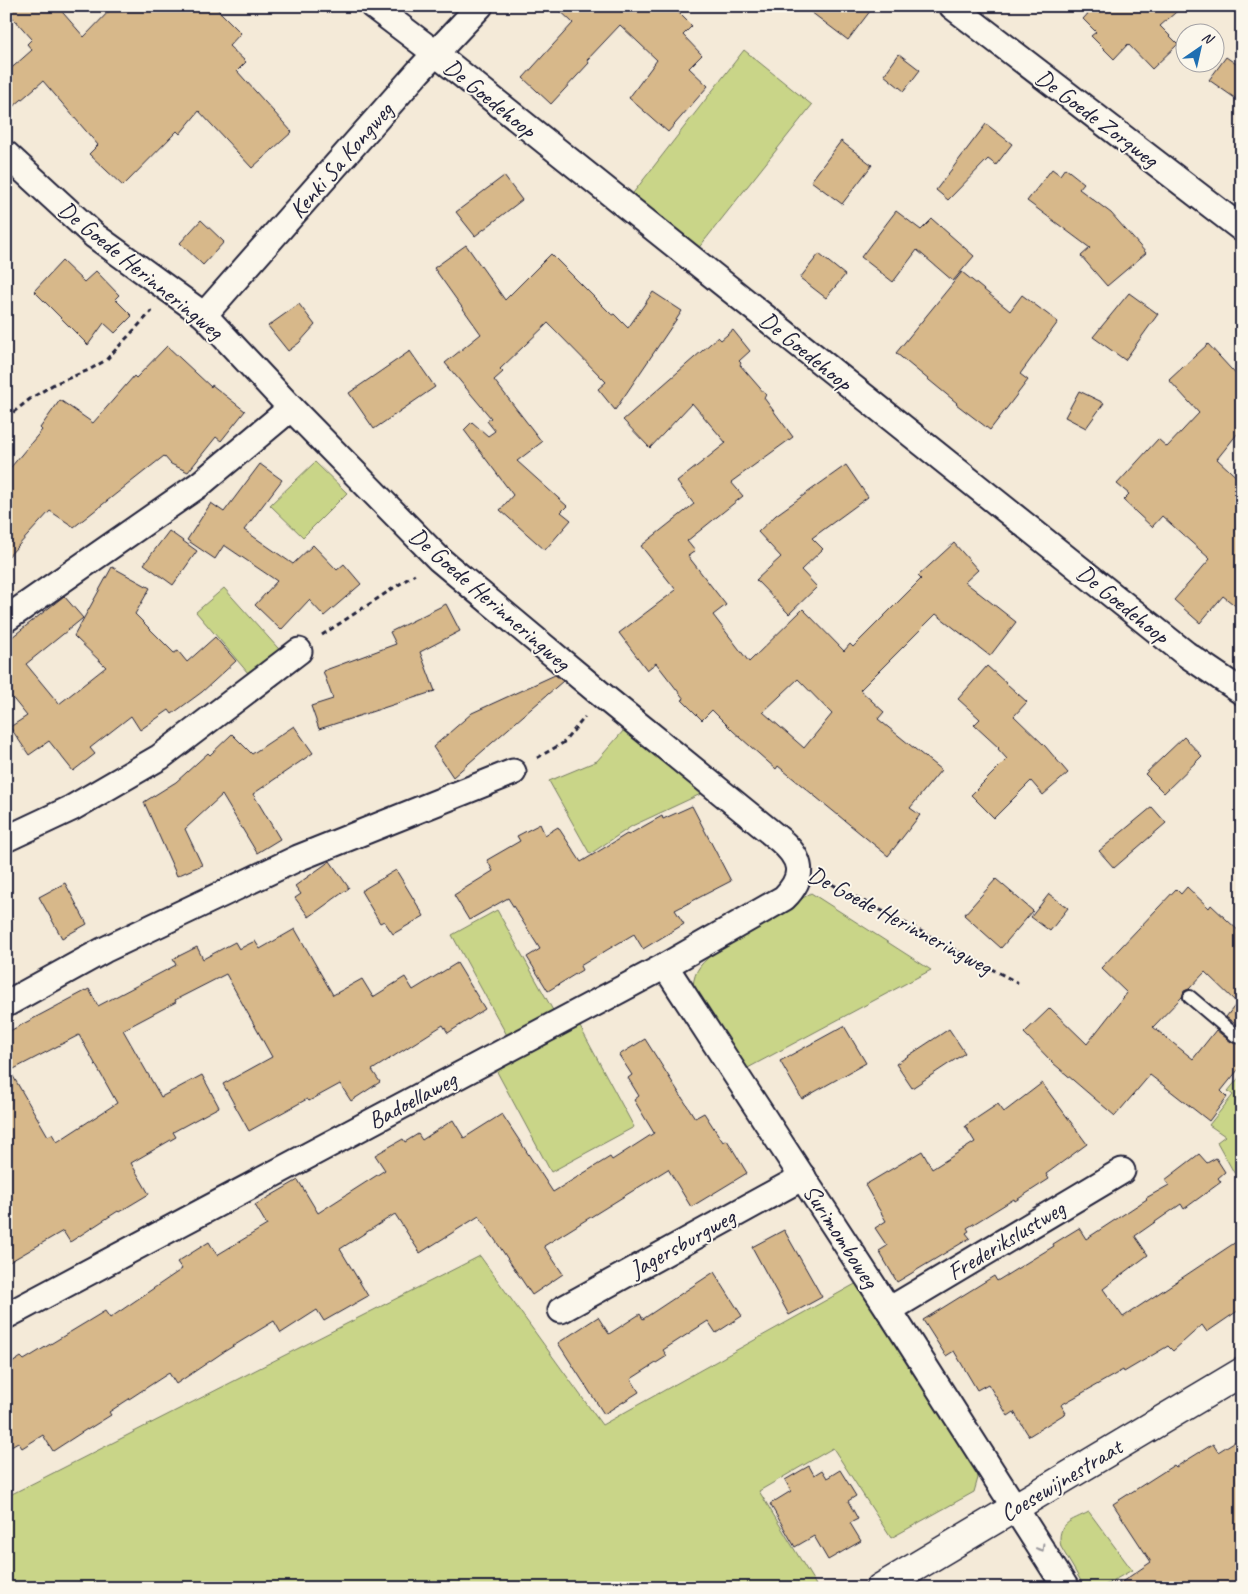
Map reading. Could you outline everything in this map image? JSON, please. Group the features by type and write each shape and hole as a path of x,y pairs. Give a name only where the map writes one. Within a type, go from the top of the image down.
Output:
{"main road":[{"name":"Coesewijnestraat","path":"880,1588 1242,1372"}],"street":[{"name":"De Goedehoop","path":"373,6 1186,654 1242,692"},
{"name":"Kenki Sa Kongweg","path":"204,315 435,54 480,6"},
{"name":"De Goede Zorgweg","path":"952,6 1242,229"},
{"name":"De Goede Herinneringweg","path":"6,154 95,236 204,315 291,408 439,558 603,696 780,840 789,848 799,867"},
{"path":"6,619 200,484 291,408"},
{"path":"6,839 72,808 160,757 299,651"},
{"path":"6,1004 104,950 298,858 513,772"},
{"name":"Badoellaweg","path":"6,1316 665,966 784,898 793,889 798,879 799,867"},
{"name":"Surimomboweg","path":"665,966 889,1310 1066,1588"},
{"name":"Frederikslustweg","path":"889,1310 1122,1171"},
{"name":"Jagersburgweg","path":"561,1310 803,1177"}],"lane":[{"path":"1190,997 1236,1036 1242,1038"}],"path":[{"path":"6,418 30,398 54,384 89,370 106,360 154,310 164,286"},
{"path":"299,651 439,558"},
{"path":"513,772 563,743 603,696"},
{"name":"De Goede Herinneringweg","path":"799,867 1018,982"}],"green space":[{"path":"744,50 812,105 697,250 630,197"},
{"path":"315,462 347,493 303,537 270,505"},
{"path":"224,588 286,657 254,680 196,612"},
{"path":"624,730 629,730 705,792 632,826 590,854 549,781 597,761"},
{"path":"811,893 931,970 744,1070 693,987 695,975 703,962 716,951"},
{"path":"497,910 555,1014 509,1039 452,935"},
{"path":"579,1025 634,1127 551,1172 496,1070"},
{"path":"1242,1074 1242,1187 1217,1142 1225,1136 1209,1125 1233,1095 1228,1091"},
{"path":"480,1256 602,1425 857,1283 977,1466 978,1478 974,1492 891,1538 833,1448 759,1491 816,1585 812,1588 6,1588 6,1497"},
{"path":"1089,1512 1132,1570 1100,1588 1085,1588 1061,1547 1061,1533 1066,1524"}],"building":[{"path":"6,6 57,6 84,37 114,6 214,6 241,33 229,46 246,62 237,71 292,132 252,168 199,111 180,134 177,131 123,186 89,154 98,145 43,81 6,113 6,73 32,50 27,44 32,39 6,10"},
{"path":"555,6 672,6 692,26 683,35 702,55 689,68 708,86 668,132 629,98 657,60 620,25 587,60 589,63 551,104 523,78 573,23"},
{"path":"803,6 874,6 848,40"},
{"path":"1095,6 1183,6 1160,26 1176,42 1176,46 1152,69 1128,44 1114,59 1091,36 1096,32 1083,19"},
{"path":"899,54 920,70 904,91 884,75"},
{"path":"1226,57 1242,68 1242,103 1209,80 1215,72 1226,72"},
{"path":"986,124 1012,144 996,165 988,159 948,200 936,190"},
{"path":"841,141 872,165 842,204 811,181"},
{"path":"1065,168 1084,183 1079,189 1111,213 1146,253 1107,286 1081,256 1090,248 1027,201 1052,169 1060,175"},
{"path":"504,176 522,200 475,236 456,212"},
{"path":"896,211 921,230 932,219 974,256 953,281 917,250 893,282 861,257"},
{"path":"201,220 224,242 203,265 180,243"},
{"path":"466,245 505,300 551,254 612,315 614,314 628,328 653,292 682,311 615,410 598,389 606,382 548,323 500,369 503,372 494,380 542,442 517,461 567,506 561,512 571,520 545,550 500,510 513,495 464,430 472,422 488,436 495,431 487,421 491,418 445,363 481,334 434,268"},
{"path":"819,254 845,275 826,298 800,278"},
{"path":"62,261 84,282 96,271 119,295 115,299 132,316 115,333 104,323 88,345 34,291"},
{"path":"962,272 1010,311 1022,295 1058,322 1020,374 1028,380 990,430 896,353"},
{"path":"1129,293 1158,314 1125,360 1093,337"},
{"path":"299,304 315,325 299,343 288,351 268,326"},
{"path":"733,330 750,351 739,361 740,365 766,395 764,398 793,437 731,482 743,496 687,541 695,551 688,556 726,605 713,615 749,662 803,609 844,651 850,644 853,647 921,579 918,576 954,543 978,570 965,582 1016,622 990,656 936,614 860,690 884,712 878,719 941,770 910,808 920,815 888,856 778,766 776,769 712,710 702,720 682,700 684,699 656,663 647,670 619,633 676,590 641,546 694,504 677,482 726,443 692,403 650,448 623,420 718,337 721,340","holes":["798,679 832,714 804,748 763,712"]},
{"path":"1208,344 1242,381 1242,428 1217,459 1242,482 1242,611 1223,596 1200,623 1174,600 1210,559 1162,516 1152,527 1123,500 1129,494 1117,484 1158,439 1167,447 1199,413 1169,380"},
{"path":"167,346 211,387 212,385 245,411 221,441 216,437 188,472 171,464 164,456 74,527 50,511 6,559 6,473 42,430 40,428 60,400 93,423 134,376 136,378"},
{"path":"410,351 435,387 374,429 349,393"},
{"path":"1079,391 1104,403 1086,428 1065,417"},
{"path":"260,464 282,480 244,530 293,564 313,545 337,570 344,564 361,584 324,616 309,600 281,630 255,605 277,581 224,545 215,559 187,540 211,503 224,512"},
{"path":"846,465 868,497 812,538 823,549 801,570 817,587 789,614 756,580 781,557 758,532 776,515"},
{"path":"169,531 197,551 173,585 144,564"},
{"path":"112,567 150,588 135,614 174,653 178,651 187,662 215,637 236,661 202,692 172,714 169,710 140,730 131,716 90,748 95,754 73,771 49,741 29,755 10,727 27,716 6,690 6,640 64,596 83,618 26,664 59,704 106,667 74,636"},
{"path":"446,604 460,631 420,652 435,691 319,729 311,706 333,699 323,671 396,644 390,632"},
{"path":"987,666 1027,702 1014,716 1045,746 1068,773 1043,795 1031,781 994,818 971,795 1007,759 999,748 974,725 980,719 958,699"},
{"path":"555,675 563,681 453,777 433,747 472,713"},
{"path":"294,726 313,753 253,794 280,839 257,853 222,795 185,829 202,865 177,876 144,802 176,782 208,753 210,755 232,734 252,754"},
{"path":"1184,737 1202,756 1164,793 1145,774"},
{"path":"692,806 731,881 675,910 684,924 643,949 634,934 580,966 582,970 548,991 527,957 540,949 508,898 469,920 454,895 493,871 487,860 520,841 517,836 540,824 545,835 558,827 581,862 627,834 662,816 663,819"},
{"path":"1152,807 1166,823 1114,868 1099,851"},
{"path":"330,861 349,888 309,917 295,898 301,894 295,886"},
{"path":"396,870 424,916 393,934 384,921 380,923 361,891"},
{"path":"996,879 1033,911 1001,948 964,915"},
{"path":"65,883 87,924 62,938 39,897"},
{"path":"1187,887 1209,908 1211,905 1242,934 1242,1029 1226,1017 1237,1003 1205,972 1189,989 1184,991 1182,997 1153,1027 1193,1059 1216,1030 1231,1042 1242,1045 1242,1065 1221,1091 1227,1097 1209,1121 1150,1075 1115,1116 1053,1063 1024,1033 1050,1008 1087,1044 1127,993 1101,968 1176,889 1181,894"},
{"path":"1049,894 1068,908 1050,931 1031,917"},
{"path":"295,929 333,995 362,979 373,997 405,977 413,990 457,963 485,1009 448,1033 443,1025 372,1070 380,1082 351,1101 340,1084 309,1101 307,1099 249,1131 223,1084 272,1057 226,974 175,1000 176,1002 123,1030 161,1097 202,1075 219,1107 173,1132 176,1137 131,1163 149,1194 118,1211 70,1242 63,1231 6,1264 6,1033 89,989 98,1006 176,965 173,959 197,947 203,959 235,942 239,949 255,941 260,949","holes":["79,1035 117,1103 57,1142 52,1134 48,1136 10,1071"]},
{"path":"844,1026 866,1063 802,1099 780,1061"},
{"path":"949,1029 965,1053 912,1088 896,1064"},
{"path":"645,1039 695,1118 704,1113 723,1142 727,1140 747,1173 691,1207 668,1169 544,1246 563,1274 532,1295 479,1216 420,1253 395,1214 340,1249 368,1296 324,1321 317,1310 281,1333 274,1321 176,1384 169,1373 109,1412 111,1415 53,1451 43,1435 22,1448 18,1442 6,1449 6,1367 21,1357 24,1360 105,1311 110,1318 182,1269 177,1262 209,1242 217,1255 267,1225 255,1205 298,1180 318,1213 385,1170 375,1155 403,1139 405,1142 418,1134 422,1140 453,1120 464,1138 502,1114 553,1192 610,1157 612,1160 654,1133 634,1100 639,1096 628,1078 632,1075 619,1055"},
{"path":"1042,1083 1087,1144 1046,1174 1049,1179 967,1228 969,1231 966,1233 970,1238 897,1282 879,1251 887,1246 875,1228 886,1221 865,1185 922,1151 932,1169 975,1142 965,1126 998,1104 1004,1112"},
{"path":"1199,1154 1207,1163 1216,1158 1225,1172 1218,1178 1221,1182 1184,1209 1181,1204 1135,1236 1148,1255 1103,1289 1123,1317 1242,1238 1242,1308 1207,1332 1202,1325 1173,1351 1168,1346 1124,1372 1123,1370 1061,1405 1066,1413 1029,1436 1014,1412 1008,1416 988,1384 977,1390 954,1351 946,1356 923,1320 994,1276 997,1281 1054,1246 1053,1244 1079,1228 1086,1239 1146,1198 1169,1185 1165,1180"},
{"path":"784,1230 822,1297 789,1315 752,1247"},
{"path":"714,1272 742,1316 716,1333 708,1321 663,1350 667,1356 631,1379 639,1392 604,1414 558,1343 598,1317 609,1334 640,1314 643,1319"},
{"path":"1242,1437 1242,1588 1113,1588 1151,1562 1113,1504 1174,1465 1176,1467 1213,1444 1218,1452"},
{"path":"809,1466 814,1475 822,1470 827,1478 840,1470 856,1496 848,1501 858,1519 850,1523 861,1541 828,1560 814,1536 795,1547 770,1504 791,1491 785,1480"}]}
